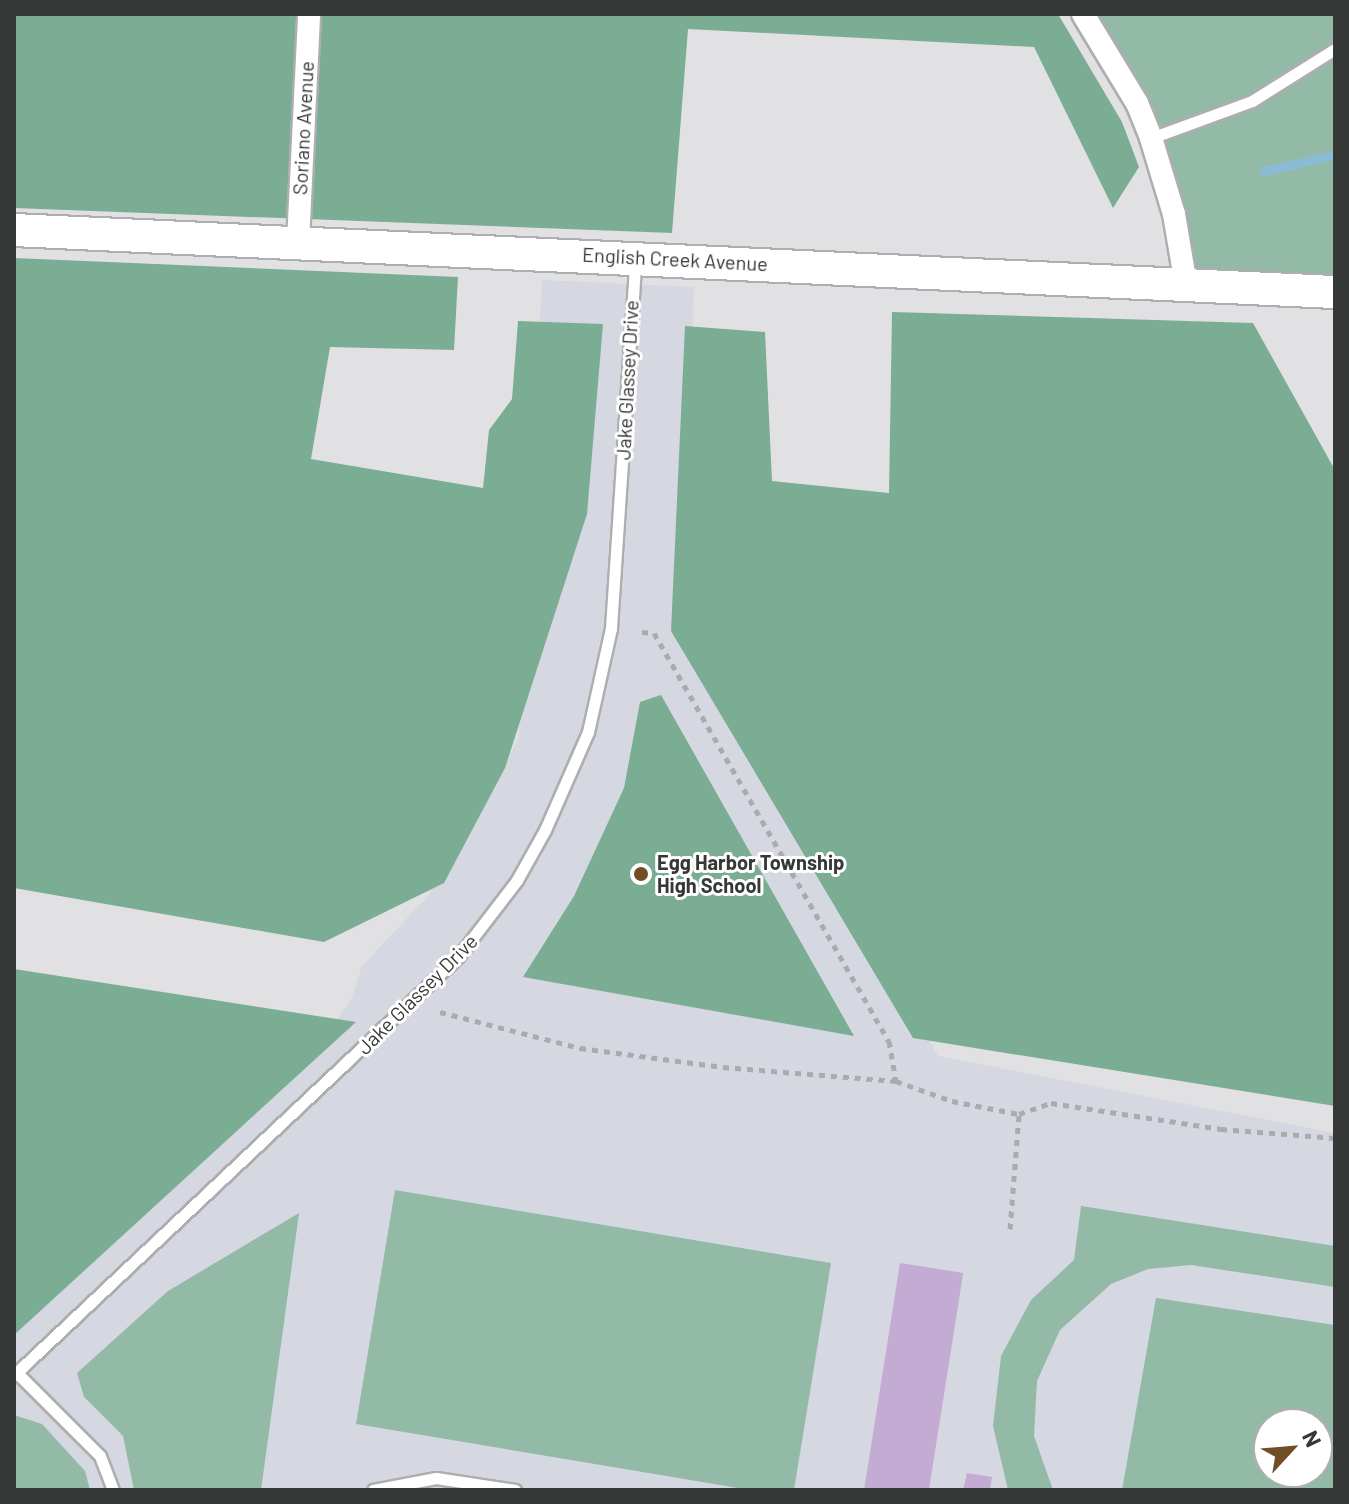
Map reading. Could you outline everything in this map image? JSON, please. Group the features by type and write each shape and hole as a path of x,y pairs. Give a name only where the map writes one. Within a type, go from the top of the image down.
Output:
{"main road":[{"name":"English Creek Avenue","path":"14,230 1335,292"}],"street":[{"name":"Soriano Avenue","path":"298,242 309,14"},
{"path":"1083,14 1137,103 1151,138 1174,214 1186,285"}],"lane":[{"path":"1151,138 1252,101 1335,49"},
{"name":"Jake Glassey Drive","path":"15,1374 458,957 517,880 545,830 588,732 611,628 635,257"},
{"path":"15,1374 100,1456 113,1490"},
{"path":"373,1490 436,1478 515,1490"}],"path":[{"path":"642,632 654,633 889,1041 896,1081"},
{"path":"440,1012 580,1048 723,1067 896,1081 952,1101 1019,1114 1051,1103 1221,1129 1335,1138"},
{"path":"1010,1229 1019,1114"}],"shaded area":[{"name":"Egg Harbor Township High School","path":"542,280 694,287 681,588 938,1056 1335,1133 1335,1490 14,1490 14,1325 331,1029 352,998 362,966 428,896 459,851 519,737"}],"green space":[{"path":"14,14 1058,14 1122,122 1139,167 1113,208 1034,47 688,29 672,233 14,208"},
{"path":"1083,14 1335,14 1335,292 1186,285 1166,183"},
{"path":"14,258 458,277 454,350 330,347 311,459 483,488 489,430 512,399 518,321 603,324 587,514 505,768 444,883 324,942 14,888"},
{"path":"892,312 1253,323 1335,470 1335,1106 913,1038 671,631 685,326 765,332 772,481 889,493"},
{"path":"661,695 854,1036 523,977 574,896 624,788 640,702"},
{"path":"14,969 356,1022 14,1335"},
{"path":"395,1190 831,1263 794,1490 750,1490 356,1424"},
{"path":"1081,1206 1335,1246 1335,1287 1191,1265 1148,1269 1111,1284 1060,1330 1037,1381 1034,1436 1053,1490 1008,1490 993,1426 1001,1356 1031,1300 1074,1260"},
{"path":"299,1213 261,1490 134,1490 123,1436 84,1397 77,1373 168,1291"},
{"path":"1156,1298 1335,1325 1335,1490 1122,1490"},
{"path":"14,1415 42,1424 85,1471 90,1490 14,1490"}],"building":[{"path":"900,1263 963,1273 929,1490 864,1490"},
{"path":"967,1473 992,1477 990,1490 963,1490"}],"waterway":[{"path":"1264,171 1335,155"}],"place":[{"name":"Egg Harbor Township High School","path":"641,874"}]}
